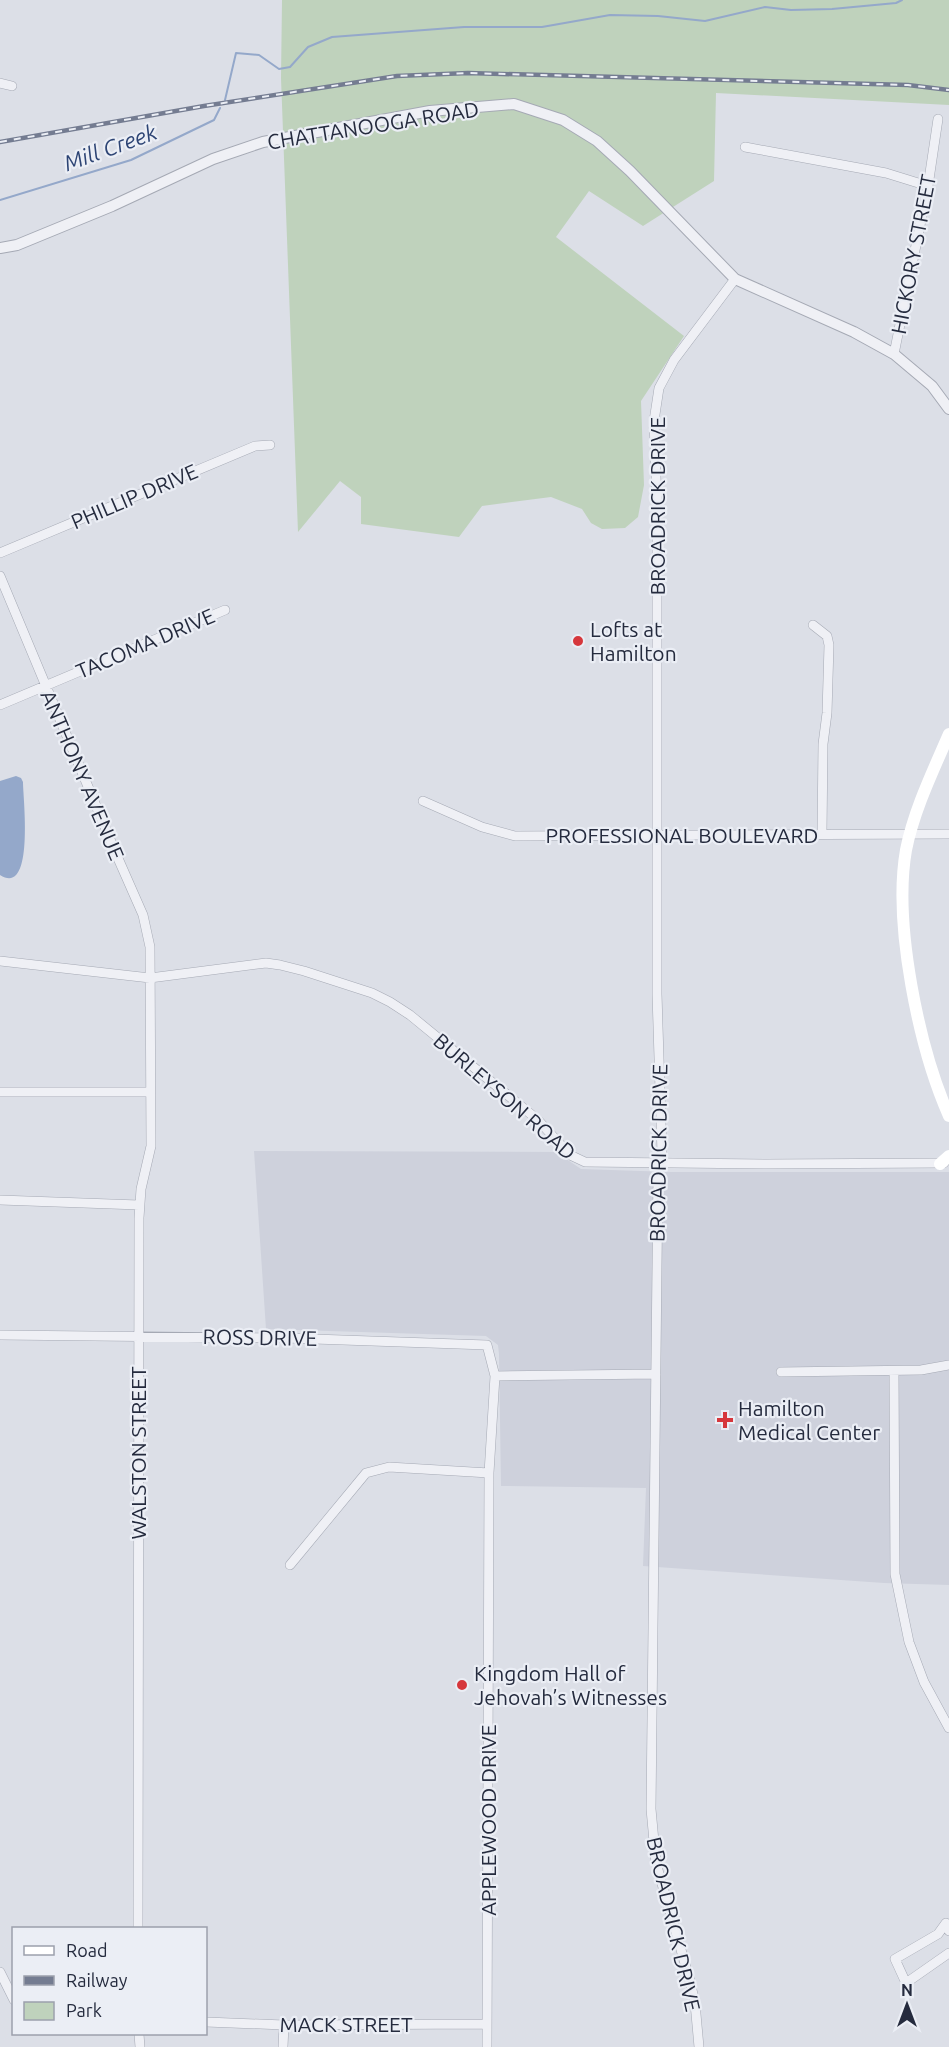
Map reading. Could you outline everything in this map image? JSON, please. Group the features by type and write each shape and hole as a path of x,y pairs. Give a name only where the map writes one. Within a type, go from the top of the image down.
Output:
{"main road":[{"path":"949,734 927,785 906,851 903,908 907,957 919,1017 932,1070 949,1116"}],"street":[{"path":"0,83 12,86"},
{"name":"CHATTANOOGA ROAD","path":"0,248 17,245 112,206 213,159 263,142 430,111 514,104 563,120 597,141 651,192 735,279 854,332 894,354 932,386 949,409"},
{"name":"HICKORY STREET","path":"894,354 928,186 938,119"},
{"path":"745,147 885,173 928,186"},
{"name":"BROADRICK DRIVE","path":"699,2047 695,2003 690,1981 660,1880 653,1835 651,1775 658,1176 662,1146 657,994 657,504 654,421 659,388 674,360 735,279"},
{"name":"PHILLIP DRIVE","path":"0,553 255,446 270,445"},
{"name":"ANTHONY AVENUE","path":"0,576 143,915 150,947 150,978"},
{"name":"TACOMA DRIVE","path":"0,705 225,610"},
{"path":"813,625 827,636 829,645 827,713 823,744 822,834"},
{"name":"PROFESSIONAL BOULEVARD","path":"423,801 482,827 515,836 658,837 822,834 910,836 949,834"},
{"name":"BURLEYSON ROAD","path":"0,961 150,978 266,963 293,967 372,993 410,1015 538,1120 576,1159 585,1162 946,1161"},
{"name":"WALSTON STREET","path":"138,1927 138,1335 141,1189 151,1146 150,978"},
{"path":"0,1092 150,1092"},
{"path":"0,1200 140,1205"},
{"name":"ROSS DRIVE","path":"0,1335 138,1335 487,1345 495,1376"},
{"path":"781,1372 921,1370 949,1365"},
{"path":"894,1371 895,1574 909,1642 924,1682 949,1728"},
{"path":"495,1376 656,1374"},
{"name":"APPLEWOOD DRIVE","path":"487,2047 489,1473 495,1376"},
{"path":"290,1565 366,1473 390,1467 489,1473"},
{"path":"949,1912 947,1927 895,1959 906,1983 949,1953"},
{"path":"0,1972 12,1996"},
{"name":"MACK STREET","path":"207,2022 284,2025 487,2024"},
{"path":"283,2047 284,2025"}],"shaded area":[{"name":"Hamilton Medical Center","path":"254,1151 556,1152 581,1169 671,1172 949,1172 949,1585 884,1583 643,1566 646,1488 501,1486 499,1354 498,1345 486,1336 266,1329"}],"green space":[{"path":"282,0 949,0 949,105 716,93 714,181 643,226 589,191 556,237 684,336 641,401 644,485 638,517 625,528 602,529 591,523 582,509 551,497 482,506 459,537 361,524 361,497 340,481 298,532 281,78"}],"water":[{"path":"16,776 23,782 25,843 23,859 18,872 11,878 0,875 0,781"}],"waterway":[{"name":"Mill Creek","path":"225,100 236,53 259,55 279,69 290,67 308,47 332,37 464,27 542,27 610,15 658,16 705,21 765,7 791,10 832,9 896,3 902,0"},
{"name":"Mill Creek","path":"0,200 131,160 214,120 220,108"}],"railway":[{"path":"0,142 204,106 397,76 468,73 908,85 949,90"}],"place":[{"name":"Lofts at Hamilton","path":"578,641"},
{"name":"Hamilton Medical Center","path":"725,1420"},
{"name":"Kingdom Hall of Jehovah’s Witnesses","path":"462,1685"}]}
